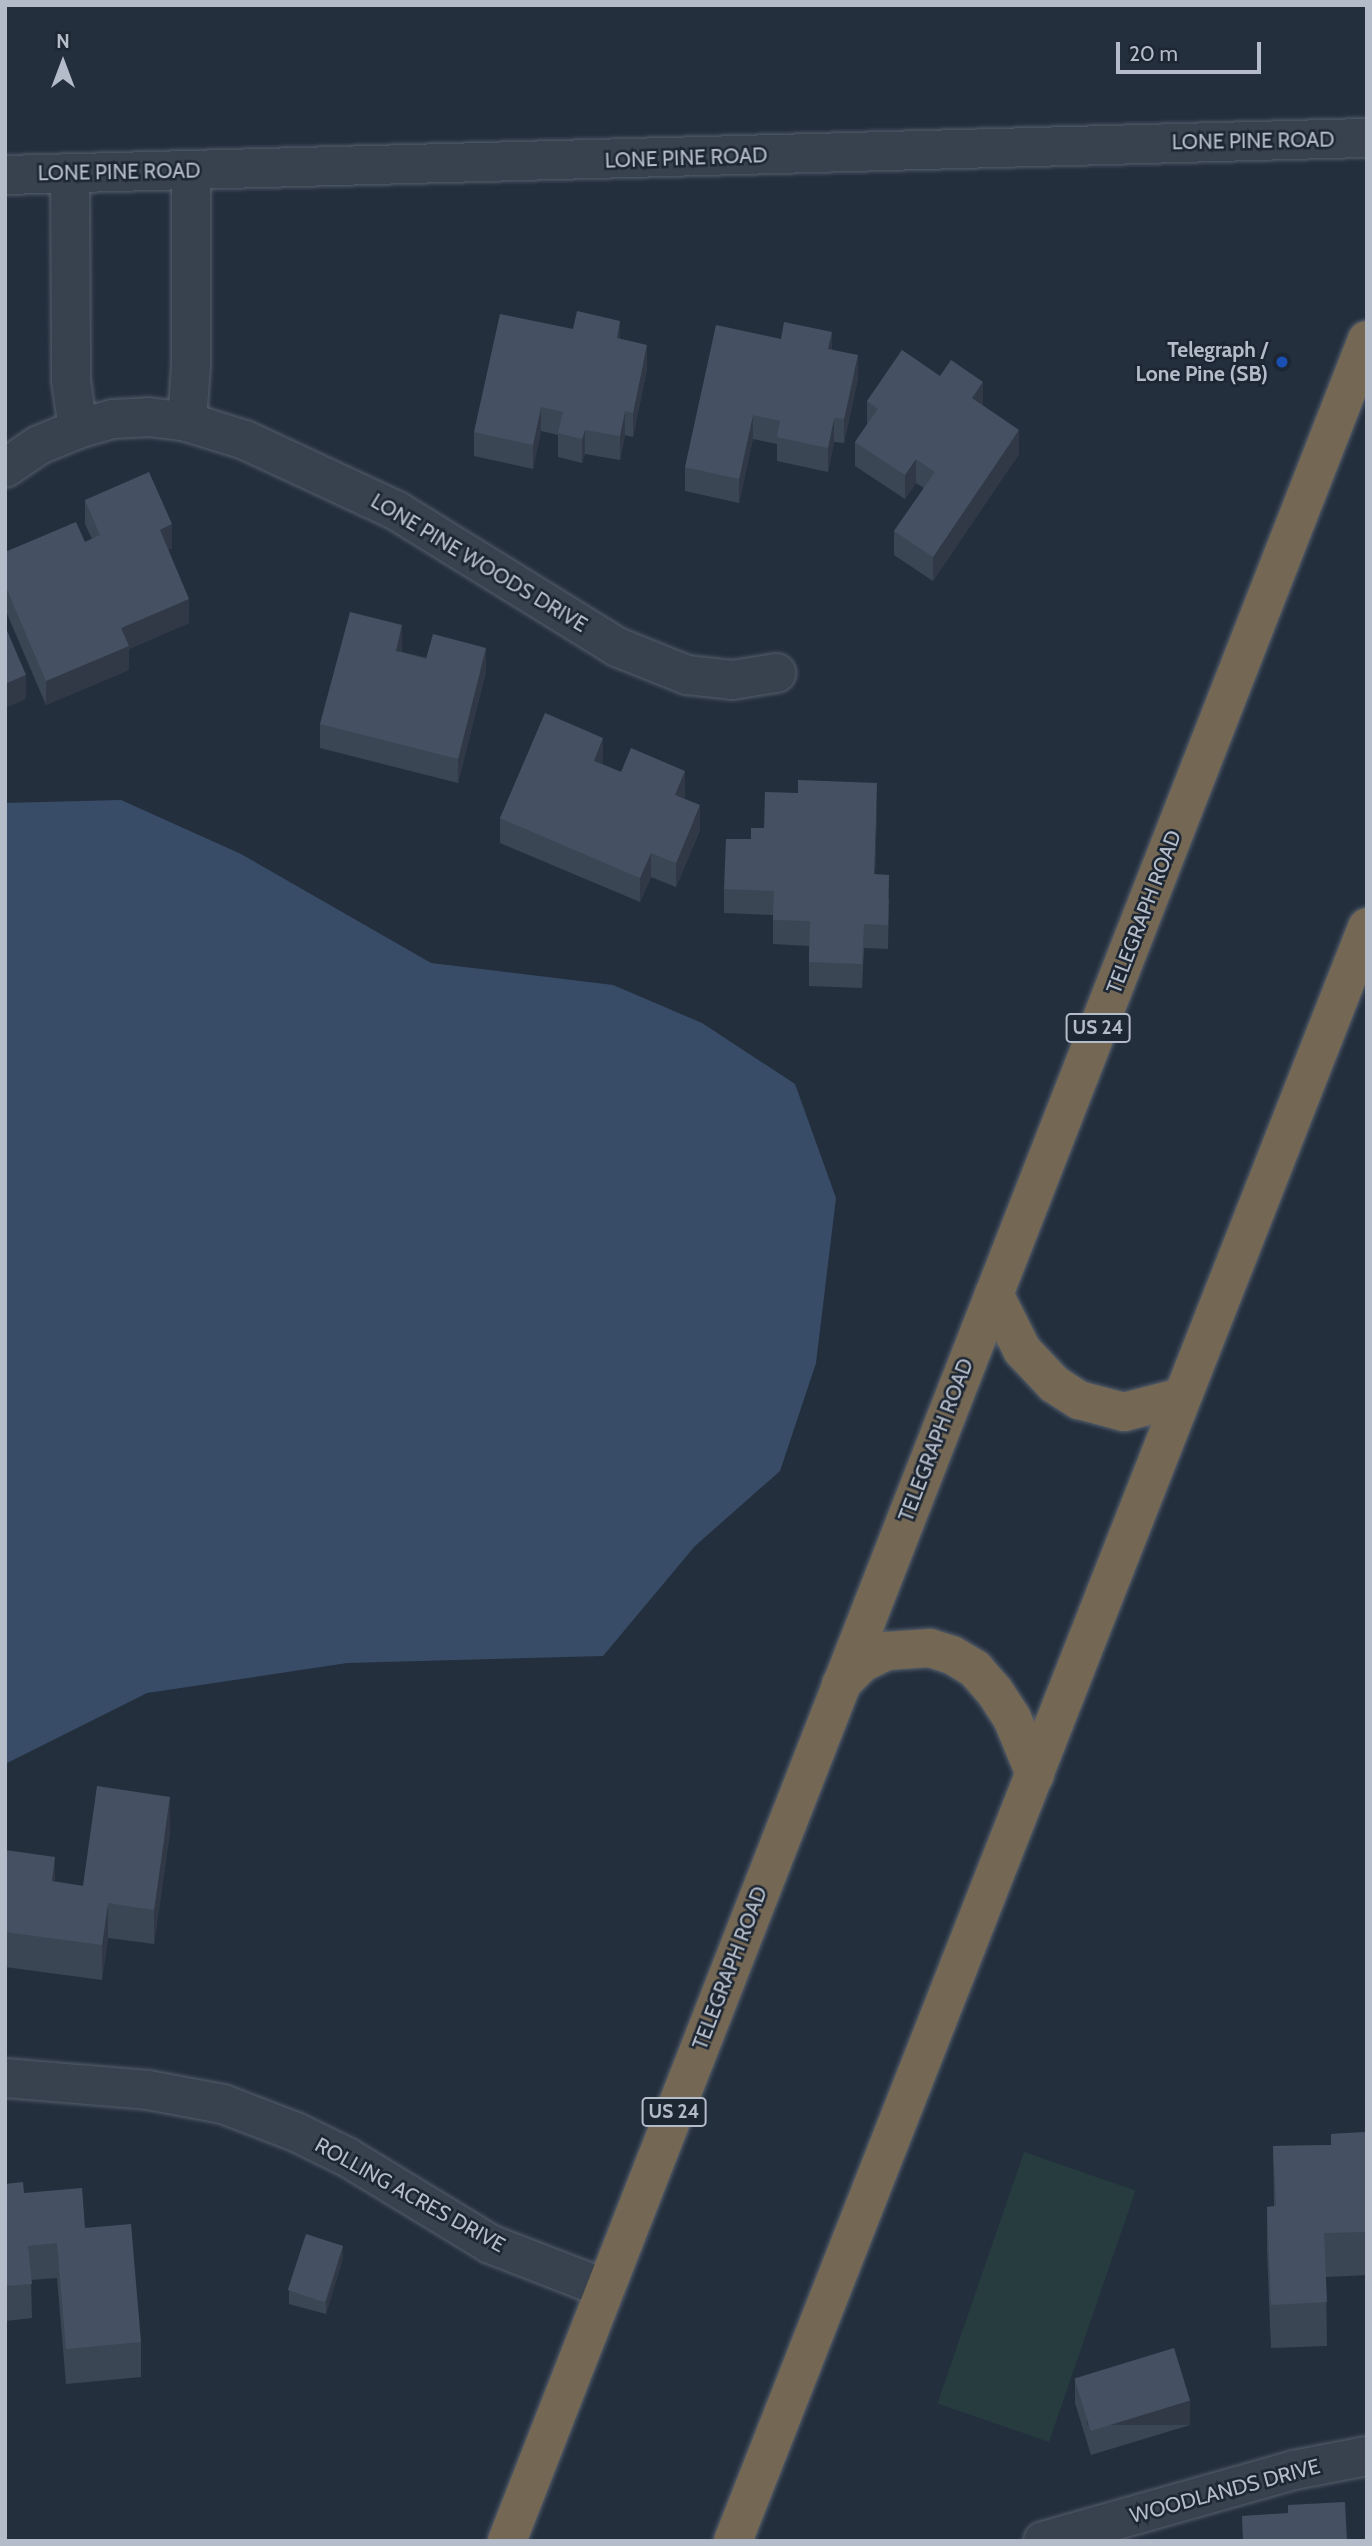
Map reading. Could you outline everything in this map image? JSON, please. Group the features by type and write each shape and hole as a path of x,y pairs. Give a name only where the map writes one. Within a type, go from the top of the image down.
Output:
{"highway":[{"name":"TELEGRAPH ROAD","path":"507,2541 1367,340"},
{"path":"733,2541 1367,926"},
{"path":"994,1294 1023,1350 1054,1384 1079,1400 1124,1412 1182,1398"},
{"path":"841,1684 862,1663 887,1651 909,1647 930,1648 952,1655 975,1669 995,1692 1012,1718 1035,1774"}],"street":[{"name":"LONE PINE ROAD","path":"5,175 1367,138"},
{"path":"187,422 191,365 191,171"},
{"path":"70,173 71,380 78,429"},
{"name":"LONE PINE WOODS DRIVE","path":"5,468 39,445 78,429 113,419 148,418 187,422 245,440 397,511 617,647 687,675 732,680 776,673"},
{"name":"ROLLING ACRES DRIVE","path":"5,2078 148,2090 223,2104 347,2157 490,2244 606,2289"},
{"name":"WOODLANDS DRIVE","path":"1043,2541 1294,2470 1367,2456"}],"green space":[{"path":"1024,2152 1136,2190 1049,2442 937,2404"}],"water":[{"path":"121,800 241,854 431,963 613,985 702,1023 795,1084 836,1198 816,1363 780,1471 695,1546 603,1656 347,1663 147,1693 5,1764 5,803"}],"building":[{"path":"577,311 620,321 617,338 647,345 633,413 625,411 620,436 585,430 582,439 558,433 563,412 541,407 533,445 474,432 500,314 573,329"},
{"path":"784,322 832,332 828,349 858,355 844,419 834,418 828,448 777,437 780,421 753,415 739,479 685,467 716,325 781,339"},
{"path":"902,350 940,376 951,360 983,382 972,398 1019,430 933,557 894,531 935,472 916,459 905,475 855,442 878,409 867,401"},
{"path":"149,472 172,524 160,530 189,599 121,628 129,646 46,681 5,585 5,552 76,522 85,542 100,535 85,500"},
{"path":"350,612 402,625 396,651 426,659 433,634 486,648 458,759 320,724"},
{"path":"5,626 26,675 5,684"},
{"path":"545,713 603,738 594,761 621,772 631,748 685,771 675,795 700,805 676,863 651,853 640,878 500,818"},
{"path":"798,780 877,783 874,874 889,875 888,925 864,924 862,964 809,962 810,921 773,920 774,891 724,889 726,839 751,839 751,828 764,828 765,792 798,793"},
{"path":"97,1786 170,1797 154,1910 108,1903 102,1945 5,1932 5,1850 55,1857 52,1881 83,1886"},
{"path":"1367,2132 1367,2232 1324,2233 1327,2302 1271,2305 1267,2207 1276,2206 1273,2146 1331,2145 1331,2134"},
{"path":"23,2182 24,2193 82,2188 85,2228 131,2224 141,2342 66,2349 57,2243 28,2246 32,2284 5,2286 5,2184"},
{"path":"306,2234 343,2246 325,2302 288,2290"},
{"path":"1174,2348 1190,2401 1091,2431 1075,2378"},
{"path":"1345,2502 1347,2541 1243,2541 1242,2516 1288,2513 1288,2505"}],"place":[{"name":"Telegraph / Lone Pine (SB)","path":"1282,362"}]}
